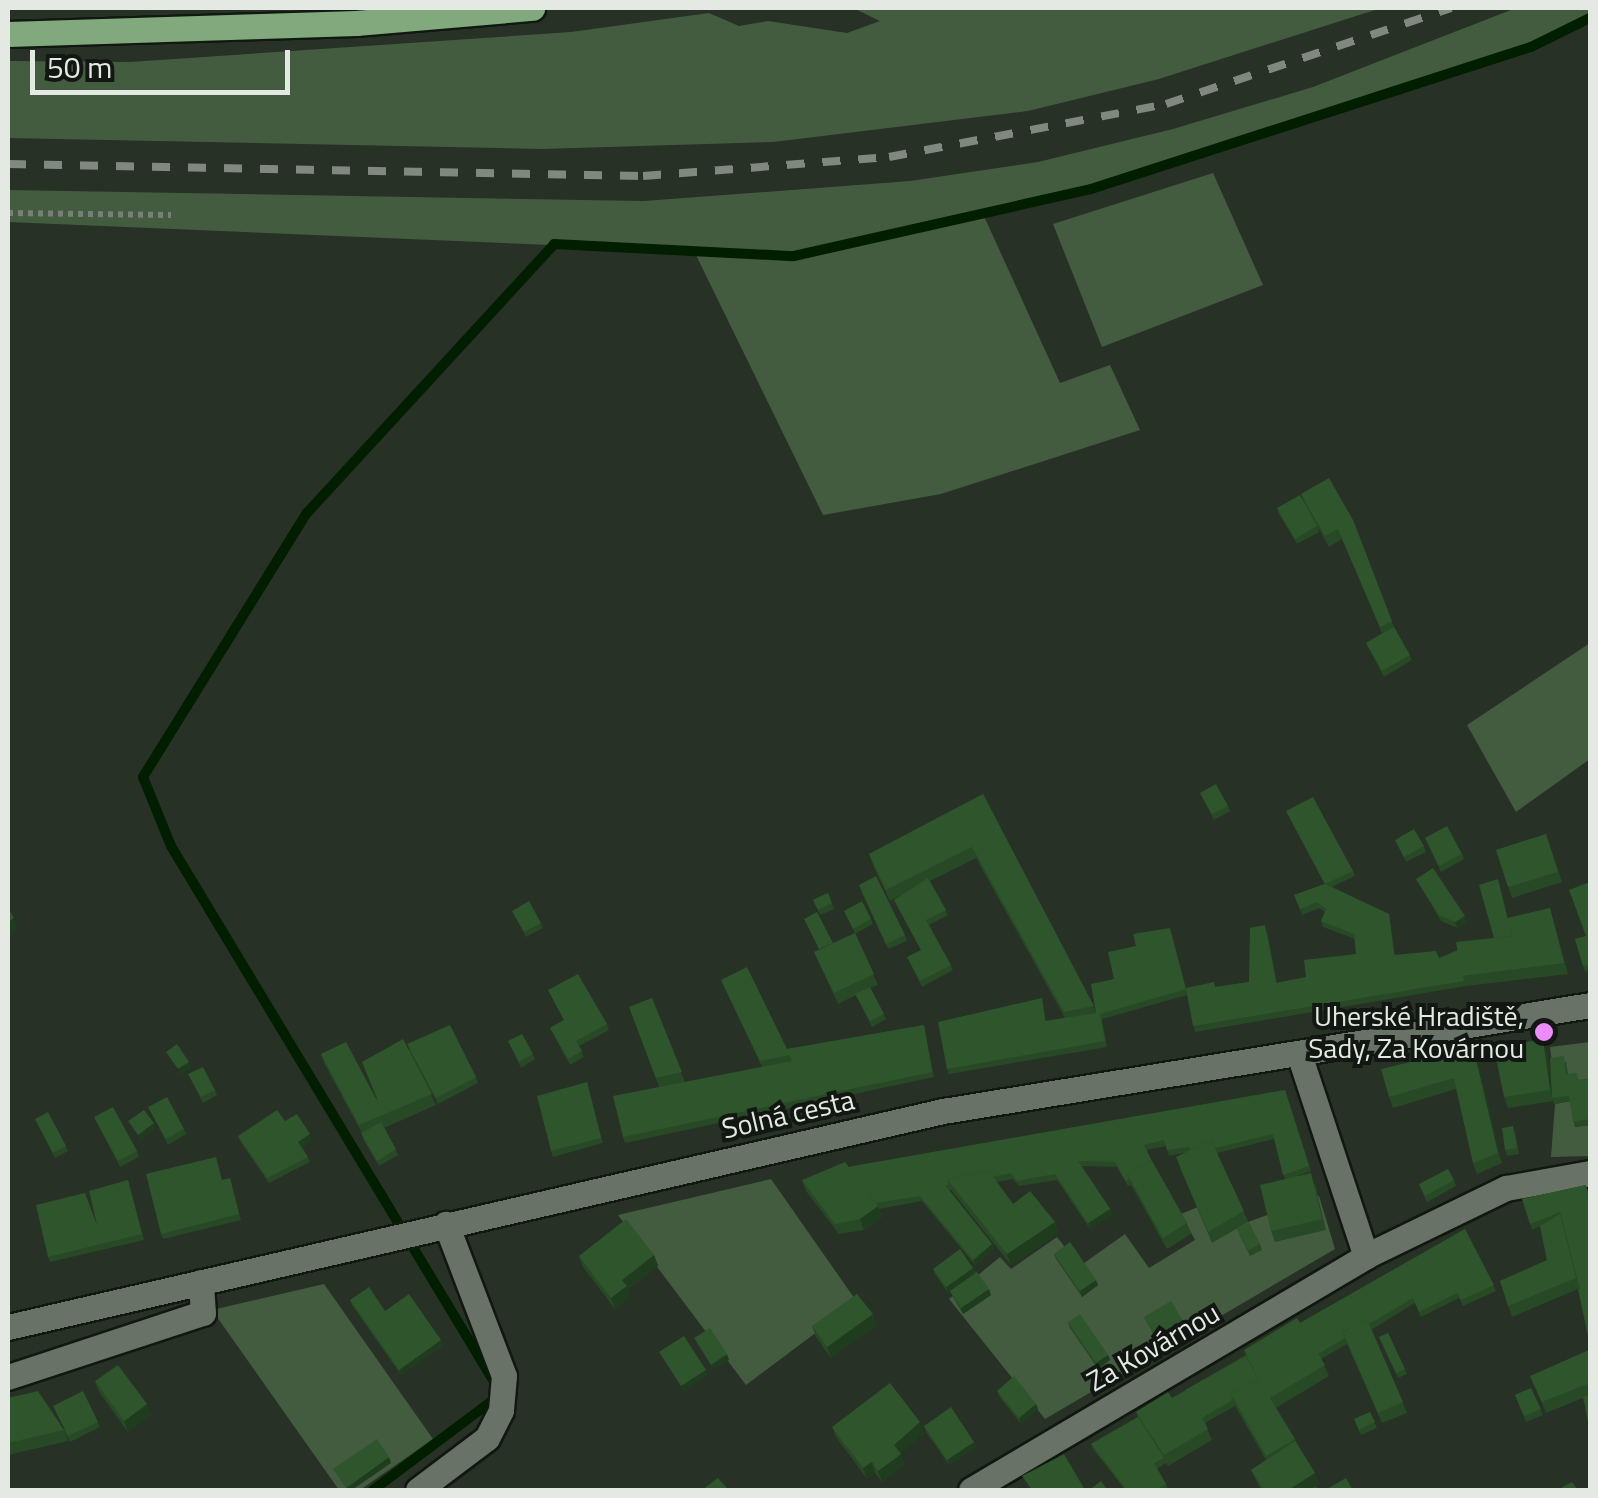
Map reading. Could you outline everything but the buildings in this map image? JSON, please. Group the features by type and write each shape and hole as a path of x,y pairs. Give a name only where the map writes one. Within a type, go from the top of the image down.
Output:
{"main road":[{"path":"8,34 356,24 532,8"}],"street":[{"name":"Solná cesta","path":"8,1327 942,1111 1590,1006"},
{"path":"1299,1054 1366,1256"},
{"name":"Za Kovárnou","path":"971,1490 1366,1256 1506,1188 1590,1173"},
{"path":"418,1490 486,1438 501,1410 504,1376 446,1224"},
{"path":"8,1378 203,1314 201,1282"},
{"path":"76,1311 87,1354"}],"path":[{"path":"8,214 171,215"}],"green space":[{"path":"853,8 1381,8 1159,79 1028,111 773,142 542,149 8,138 8,61 130,62 571,32 709,13 739,26 768,21 847,33 880,21"},
{"path":"1516,8 1590,8 1590,22 1531,47 1091,189 983,214 1060,383 1110,365 1140,430 941,494 823,515 694,251 8,222 8,190 644,201 910,181 1038,162 1173,129 1313,87"},
{"path":"1213,173 1263,285 1102,347 1053,224"},
{"path":"1590,643 1590,759 1516,812 1467,725"},
{"path":"1590,1042 1590,1085 1568,1080 1552,1063 1550,1047"},
{"path":"1571,1101 1575,1127 1590,1125 1590,1156 1551,1157 1555,1104"},
{"path":"771,1179 857,1302 746,1385 618,1215"},
{"path":"1234,1192 1248,1222 1319,1196 1335,1249 1045,1419 949,1299 1000,1257 1011,1269 1057,1237 1080,1266 1125,1234 1149,1268 1195,1240 1181,1214"},
{"path":"324,1284 433,1439 360,1490 339,1490 212,1310"}],"waterway":[{"path":"496,1385 171,846 143,777 307,513 554,244 794,256 1091,189 1531,47 1590,18"},
{"path":"373,1490 496,1398"}],"railway":[{"path":"8,164 643,176 889,157 1166,104 1451,8"}],"place":[{"name":"Uherské Hradiště, Sady, Za Kovárnou","path":"1544,1032"}]}
